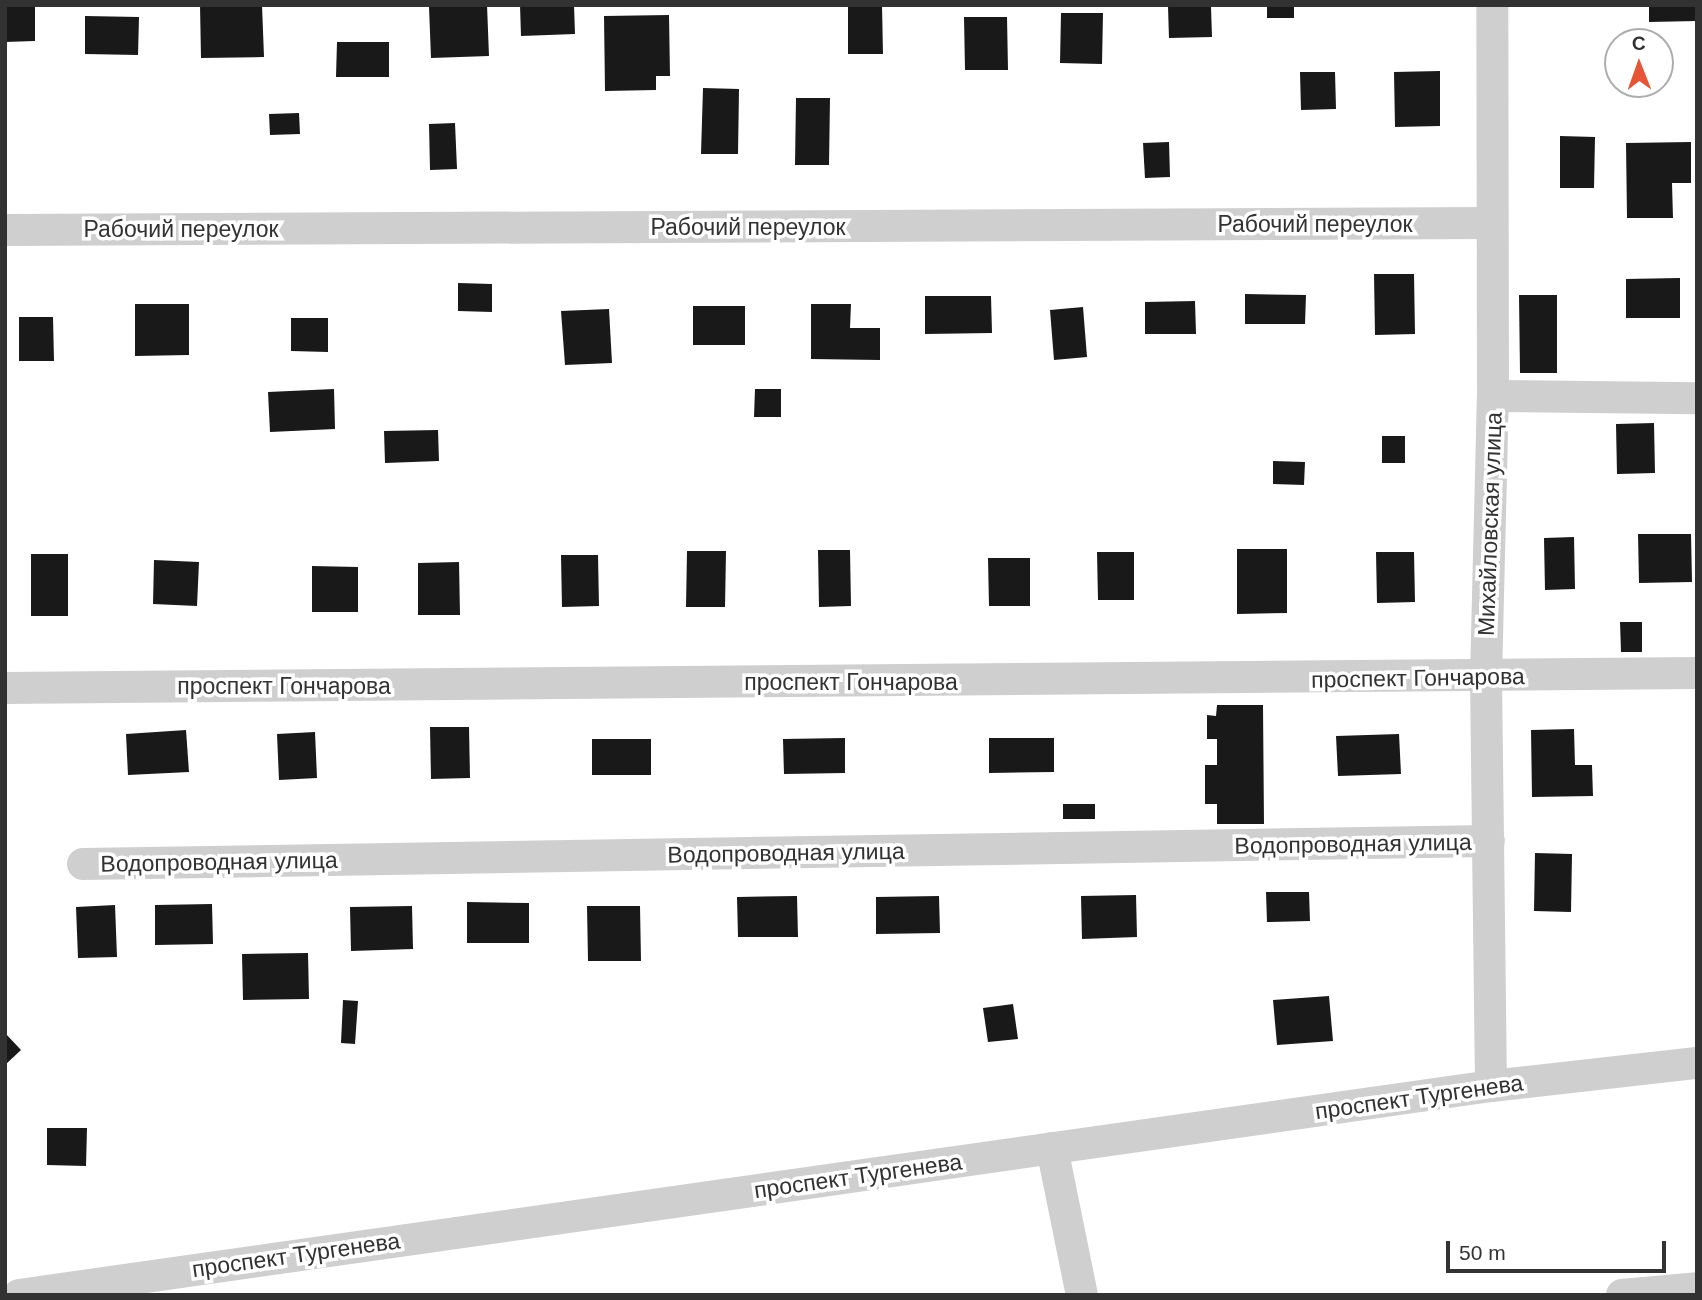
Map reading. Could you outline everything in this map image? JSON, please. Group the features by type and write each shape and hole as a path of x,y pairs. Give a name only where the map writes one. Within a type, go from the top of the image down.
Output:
{"street":[{"name":"Михайловская улица","path":"1491,1086 1486,678 1493,396 1492,5"},
{"name":"Рабочий переулок","path":"5,230 1491,223"},
{"path":"1493,396 1697,398"},
{"name":"проспект Гончарова","path":"5,688 1486,678 1697,673"},
{"name":"Водопроводная улица","path":"83,864 1489,841"},
{"name":"проспект Тургенева","path":"19,1295 1491,1086 1697,1063"},
{"path":"1052,1148 1082,1295"},
{"path":"1622,1295 1697,1288"}],"building":[{"path":"5,5 35,5 35,41 5,42"},
{"path":"200,5 262,5 264,57 201,58"},
{"path":"487,5 489,56 431,58 429,7"},
{"path":"520,5 574,5 575,34 521,36"},
{"path":"848,5 882,5 883,54 848,54"},
{"path":"1267,5 1294,5 1294,18 1267,18"},
{"path":"1649,5 1697,5 1697,21 1649,22"},
{"path":"1168,7 1211,7 1212,37 1169,38"},
{"path":"1061,13 1103,13 1102,64 1060,63"},
{"path":"669,15 670,76 656,76 656,90 605,91 604,16"},
{"path":"85,16 139,17 138,55 85,54"},
{"path":"964,17 1007,17 1008,70 965,70"},
{"path":"337,42 389,42 389,77 336,77"},
{"path":"1440,71 1440,126 1395,127 1394,72"},
{"path":"1300,72 1335,72 1336,109 1301,110"},
{"path":"703,88 739,89 738,154 701,154"},
{"path":"796,98 830,98 829,165 795,165"},
{"path":"299,113 300,134 270,135 269,114"},
{"path":"455,123 457,169 430,170 429,124"},
{"path":"1560,136 1595,137 1594,188 1560,188"},
{"path":"1169,142 1170,177 1145,178 1143,143"},
{"path":"1691,142 1691,183 1672,183 1673,218 1627,218 1626,143"},
{"path":"1374,274 1414,274 1415,334 1375,335"},
{"path":"1680,278 1680,318 1626,318 1626,279"},
{"path":"458,283 492,284 492,312 458,311"},
{"path":"1245,294 1306,295 1305,324 1245,324"},
{"path":"1519,295 1557,295 1557,373 1520,373"},
{"path":"925,296 991,296 992,333 925,334"},
{"path":"1195,301 1196,334 1145,334 1145,302"},
{"path":"135,304 189,304 189,355 135,356"},
{"path":"811,304 851,304 850,328 880,328 880,360 811,359"},
{"path":"693,306 745,306 745,345 693,345"},
{"path":"1083,307 1087,357 1054,360 1050,310"},
{"path":"609,309 612,363 565,365 561,311"},
{"path":"19,317 53,317 54,361 19,361"},
{"path":"291,318 328,318 328,352 291,351"},
{"path":"334,389 335,429 270,432 268,392"},
{"path":"755,389 781,389 781,417 754,417"},
{"path":"1654,423 1655,473 1617,474 1616,424"},
{"path":"438,430 439,461 385,463 384,431"},
{"path":"1382,436 1405,436 1405,463 1382,463"},
{"path":"1273,461 1305,462 1304,485 1273,484"},
{"path":"1638,534 1691,534 1692,582 1639,583"},
{"path":"1574,537 1575,589 1545,590 1544,538"},
{"path":"1237,549 1287,549 1287,613 1237,614"},
{"path":"818,550 850,550 851,606 819,607"},
{"path":"687,551 726,551 725,607 686,607"},
{"path":"1097,552 1134,552 1134,600 1098,600"},
{"path":"1376,552 1414,552 1415,602 1377,603"},
{"path":"31,554 68,554 68,616 31,616"},
{"path":"561,555 598,555 599,606 562,607"},
{"path":"988,558 1030,558 1030,606 989,606"},
{"path":"154,560 199,562 197,606 153,604"},
{"path":"459,562 460,615 418,615 418,563"},
{"path":"312,566 358,567 358,612 312,612"},
{"path":"1620,622 1642,622 1642,652 1621,652"},
{"path":"1217,705 1263,705 1264,824 1217,824 1217,804 1205,804 1205,765 1217,765 1217,739 1207,739 1207,715 1216,716"},
{"path":"430,727 469,727 470,778 431,779"},
{"path":"1574,729 1575,765 1592,765 1593,796 1532,797 1531,730"},
{"path":"186,730 189,772 128,775 126,734"},
{"path":"315,732 317,778 279,780 277,734"},
{"path":"1399,734 1401,774 1338,776 1336,736"},
{"path":"845,738 845,773 784,774 783,739"},
{"path":"989,738 1054,738 1054,772 989,773"},
{"path":"592,739 651,739 651,775 592,775"},
{"path":"1063,804 1095,804 1095,819 1063,819"},
{"path":"1535,853 1572,854 1571,912 1534,911"},
{"path":"1266,892 1309,892 1310,921 1267,922"},
{"path":"1136,895 1137,937 1082,939 1081,896"},
{"path":"797,896 798,937 738,937 737,897"},
{"path":"939,896 940,933 876,934 876,897"},
{"path":"467,902 529,903 529,943 467,943"},
{"path":"212,904 213,944 155,945 155,905"},
{"path":"115,905 117,957 78,958 76,907"},
{"path":"412,906 413,949 351,951 350,907"},
{"path":"587,906 640,906 641,961 588,961"},
{"path":"308,953 309,999 243,1000 242,954"},
{"path":"1329,996 1333,1041 1277,1045 1273,1000"},
{"path":"343,1000 358,1001 355,1044 341,1043"},
{"path":"1013,1004 1018,1039 988,1042 983,1008"},
{"path":"5,1033 21,1050 5,1065"},
{"path":"47,1128 87,1128 86,1166 47,1165"}]}
